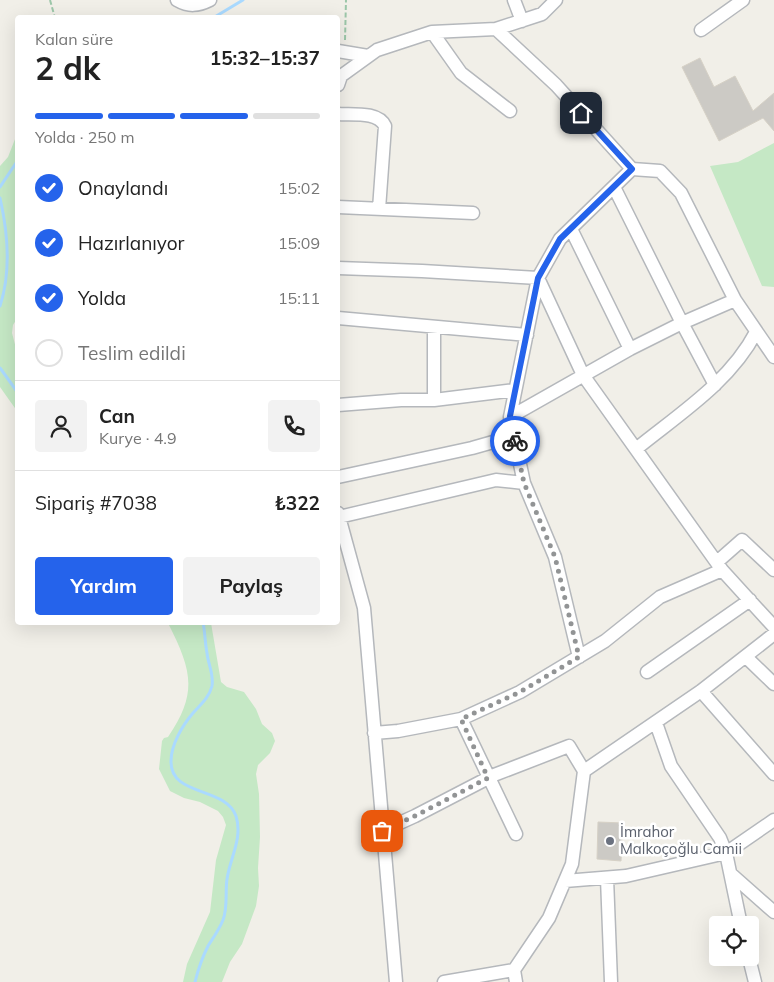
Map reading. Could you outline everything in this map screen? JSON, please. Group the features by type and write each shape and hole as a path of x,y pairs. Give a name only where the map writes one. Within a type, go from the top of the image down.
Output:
{"street":[{"path":"177,0 192,6 200,5 210,0"},
{"path":"514,0 522,21"},
{"path":"340,79 341,76 377,50 432,32 496,29 542,14 556,0"},
{"path":"701,30 743,0"},
{"path":"496,29 556,85 632,169 660,171 681,193 735,300 774,357"},
{"path":"432,32 461,73 510,111"},
{"path":"341,52 368,56"},
{"path":"340,114 377,117 386,126 379,209"},
{"path":"579,657 555,557 524,483 510,416 538,278 560,239 632,169"},
{"path":"614,187 715,385"},
{"path":"340,207 474,213"},
{"path":"571,229 630,349"},
{"path":"340,268 538,278"},
{"path":"538,278 583,375 720,566 774,627"},
{"path":"510,416 682,322 735,300"},
{"path":"340,318 527,335"},
{"path":"434,328 434,400"},
{"path":"636,449 715,385 748,347 756,332"},
{"path":"340,406 401,400 434,400 515,390"},
{"path":"340,477 472,448 514,436"},
{"path":"340,515 496,480 524,483"},
{"path":"340,522 364,608 396,982"},
{"path":"374,733 398,731 461,719 520,692 605,641 660,597 720,566 742,540 774,570"},
{"path":"647,672 750,600"},
{"path":"584,771 701,692 774,634"},
{"path":"746,657 774,684"},
{"path":"701,692 774,774"},
{"path":"461,719 516,834"},
{"path":"656,723 671,766 720,838 726,854 740,916"},
{"path":"382,831 488,778 569,746 584,771 572,864 549,918 515,976 444,982"},
{"path":"565,881 626,876 726,854 774,820"},
{"path":"731,874 774,912"},
{"path":"607,878 611,982"},
{"path":"751,966 756,982"}],"path":[{"path":"50,0 54,15"},
{"path":"341,52 346,0"}],"green space":[{"path":"15,139 15,322 12,333 15,344 15,408 0,387 0,166 8,157"},
{"path":"774,143 774,287 762,286 710,166 738,162"},
{"path":"169,625 211,625 221,682 227,687 244,692 256,709 262,724 272,733 275,741 270,753 258,765 256,774 259,794 260,837 259,886 256,906 242,944 230,962 222,982 183,982 187,964 210,912 216,860 226,825 218,811 170,791 159,769 162,741 168,737 178,721 188,693 186,667"}],"building":[{"path":"700,58 714,87 735,76 753,111 774,93 774,131 763,118 719,141 682,67"},
{"name":"İmrahor Malkoçoğlu Camii","path":"598,822 623,823 621,861 597,859"}],"waterway":[{"path":"218,15 243,0"},
{"path":"0,187 15,164"},
{"path":"0,198 7,252 6,280 0,306"},
{"path":"0,368 15,389"},
{"path":"195,982 206,950 225,915 227,879 238,832 236,816 230,806 179,781 173,772 171,761 175,742 181,730 207,698 212,686 203,625"}],"way so far":[{"path":"382,831 488,778 461,719 520,692 579,657 555,557 524,483 515,441"}],"place":[{"name":"İmrahor Malkoçoğlu Camii","path":"610,841"}],"route":[{"path":"515,441 510,416 538,278 560,239 632,169 581,113"}]}
